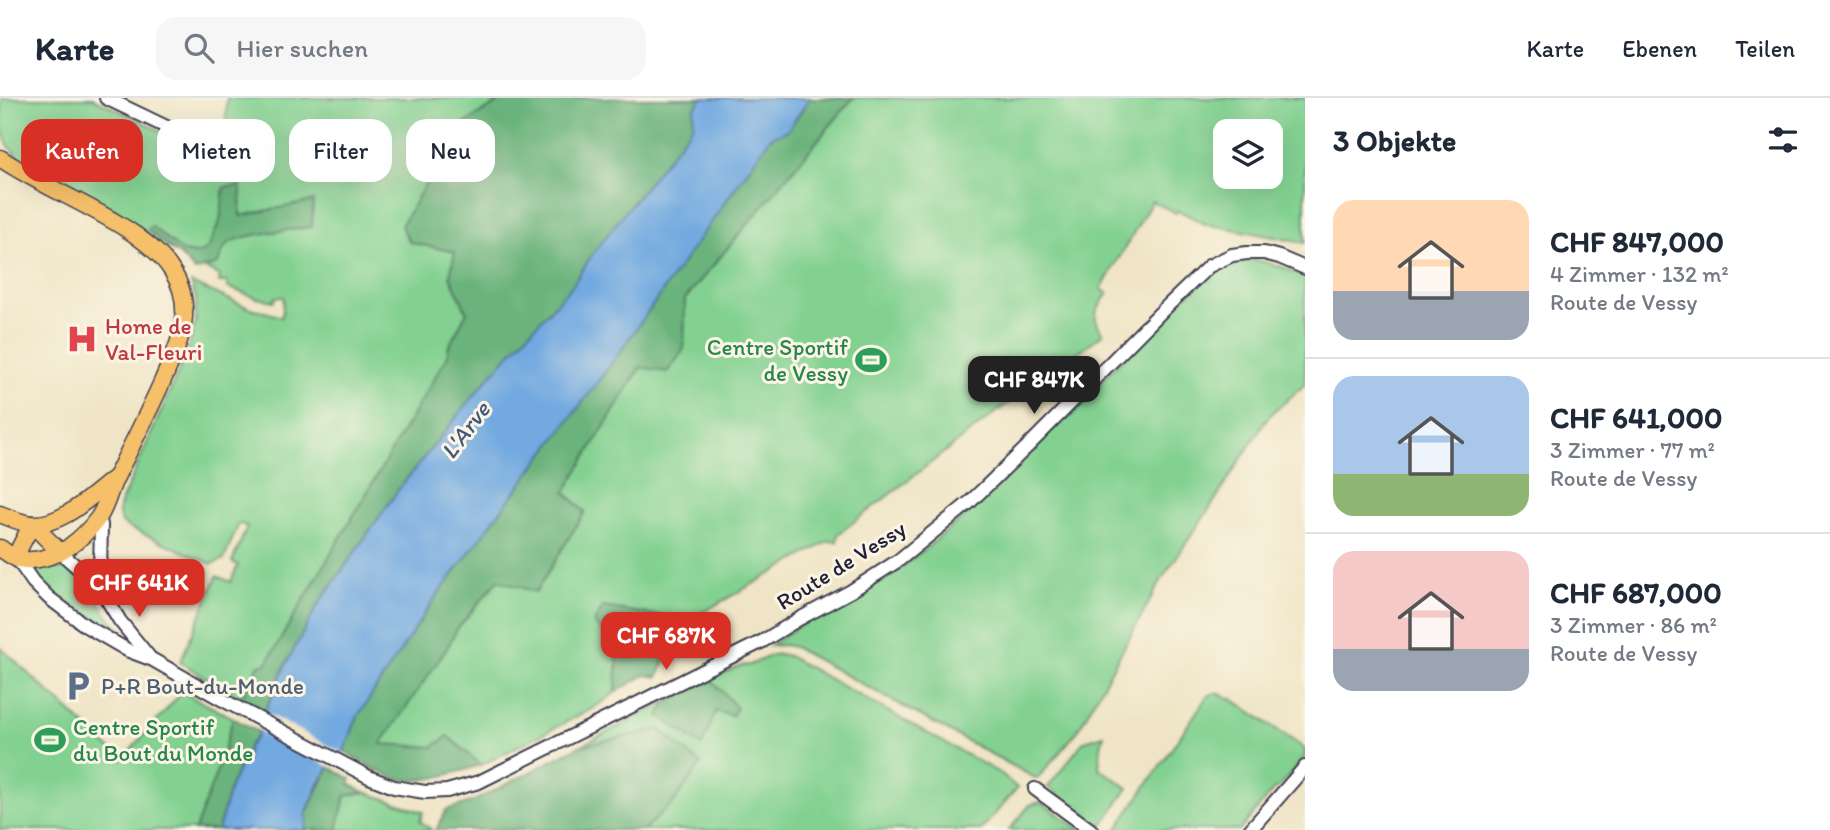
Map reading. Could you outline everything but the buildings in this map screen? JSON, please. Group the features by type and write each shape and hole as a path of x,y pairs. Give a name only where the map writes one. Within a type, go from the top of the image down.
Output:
{"main road":[{"path":"0,158 110,218 145,242 173,272 184,301 178,344 99,517 78,540 60,552 31,560 17,559 0,548"},
{"path":"17,559 32,524 66,515 83,505 116,477"},
{"path":"0,514 32,524 60,552"}],"street":[{"path":"106,98 157,122"},
{"name":"Route de Vessy","path":"153,660 369,777 394,787 425,792 447,791 479,782 763,641 879,574 970,502 1209,266 1232,255 1264,253 1305,268"},
{"path":"99,517 99,561 103,593"},
{"path":"60,552 103,593 120,621 153,660"},
{"path":"17,559 33,582 49,598 86,626 129,651 153,660"},
{"path":"1250,830 1305,767"},
{"path":"1035,789 1091,830"}],"green space":[{"path":"2,98 93,98 136,119 21,119 21,160 5,140 1,118"},
{"path":"227,98 505,98 472,119 406,119 406,182 427,182 401,226 410,242 455,252 450,276 467,312 448,348 448,355 266,664 259,665 241,699 180,662 217,576 231,582 238,565 232,562 247,527 239,523 224,559 212,564 128,527 120,519 119,507 188,350 196,321 196,299 191,283 247,307 282,317 284,297 276,297 274,301 227,287 227,282 219,282 220,276 165,247 118,212 62,182 143,182 143,122 157,129 157,182 275,182 275,119 226,119"},
{"path":"505,98 702,98 694,109 693,126 594,252 572,286 489,377 401,486 318,605 285,666 265,711 241,699 259,665 266,664 448,355 448,348 467,312 450,276 455,252 410,242 401,226 427,182 495,182 495,119 472,119"},
{"path":"810,98 853,98 685,299 684,349 667,372 640,367 565,492 585,512 536,592 498,580 457,629 447,648 381,744 433,747 448,736 481,765 440,776 408,780 384,774 344,751 358,716 433,601 612,363 771,136 788,130"},
{"name":"Centre Sportif de Vessy","path":"853,98 1305,98 1305,243 1205,224 1152,201 1101,289 1108,293 1096,313 1103,334 838,534 837,542 829,541 689,620 603,607 594,623 618,647 616,692 594,708 481,765 448,737 433,747 380,745 447,648 457,629 498,580 564,492 641,367 668,372 684,349 685,299"},
{"path":"241,186 240,216 313,201 312,227 268,232 234,240 225,248 218,264 195,271 180,255 148,230 151,226 183,252 195,254 207,250 220,221 224,187"},
{"path":"1241,260 1274,264 1305,277 1305,384 1267,418 1163,577 1077,732 1037,779 794,647 770,646 797,627 879,582 914,558 1003,479 1065,416 1068,419 1101,385 1099,382 1210,273"},
{"path":"62,561 89,585 103,609 131,644 129,646 61,602 40,580 36,567"},
{"path":"603,607 665,617 689,638 670,649 658,677 645,675 616,692 618,647 594,623"},
{"name":"Centre Sportif du Bout du Monde","path":"0,647 122,760 182,692 233,718 222,757 195,830 0,830"},
{"path":"780,654 1003,775 1017,788 981,830 643,830 673,803 701,764 580,746 711,679 740,666"},
{"path":"711,679 737,708 732,716 716,711 702,746 659,716 666,703"},
{"path":"1214,693 1232,699 1301,746 1305,749 1305,757 1240,830 1116,830 1207,697"},
{"path":"233,718 258,732 256,738 248,747 247,756 231,785 218,830 195,830 222,757"},
{"path":"659,729 701,764 673,803 643,830 436,830 446,810 474,801 580,746"},
{"path":"1104,735 1099,768 1128,788 1101,827 1048,787 1084,741"},
{"path":"329,767 351,779 349,784 365,792 345,796 337,830 305,830 306,814"},
{"path":"365,792 423,812 420,821 432,830 337,830 345,795"},
{"path":"1041,802 1081,830 1009,830 1030,805"}],"water":[{"name":"L'Arve","path":"702,98 810,98 788,130 771,137 612,363 433,601 358,716 344,751 329,767 319,784 306,814 305,830 218,830 231,785 247,756 248,747 256,738 285,666 318,605 401,486 489,377 572,286 594,252 693,126 694,109"}],"pier":[{"path":"262,711 345,754 332,768 256,729"}],"place":[{"name":"Home de Val-Fleuri","path":"82,339"},
{"name":"Centre Sportif de Vessy","path":"871,360"},
{"name":"P+R Bout-du-Monde","path":"78,686"},
{"name":"Centre Sportif du Bout du Monde","path":"50,740"}]}
